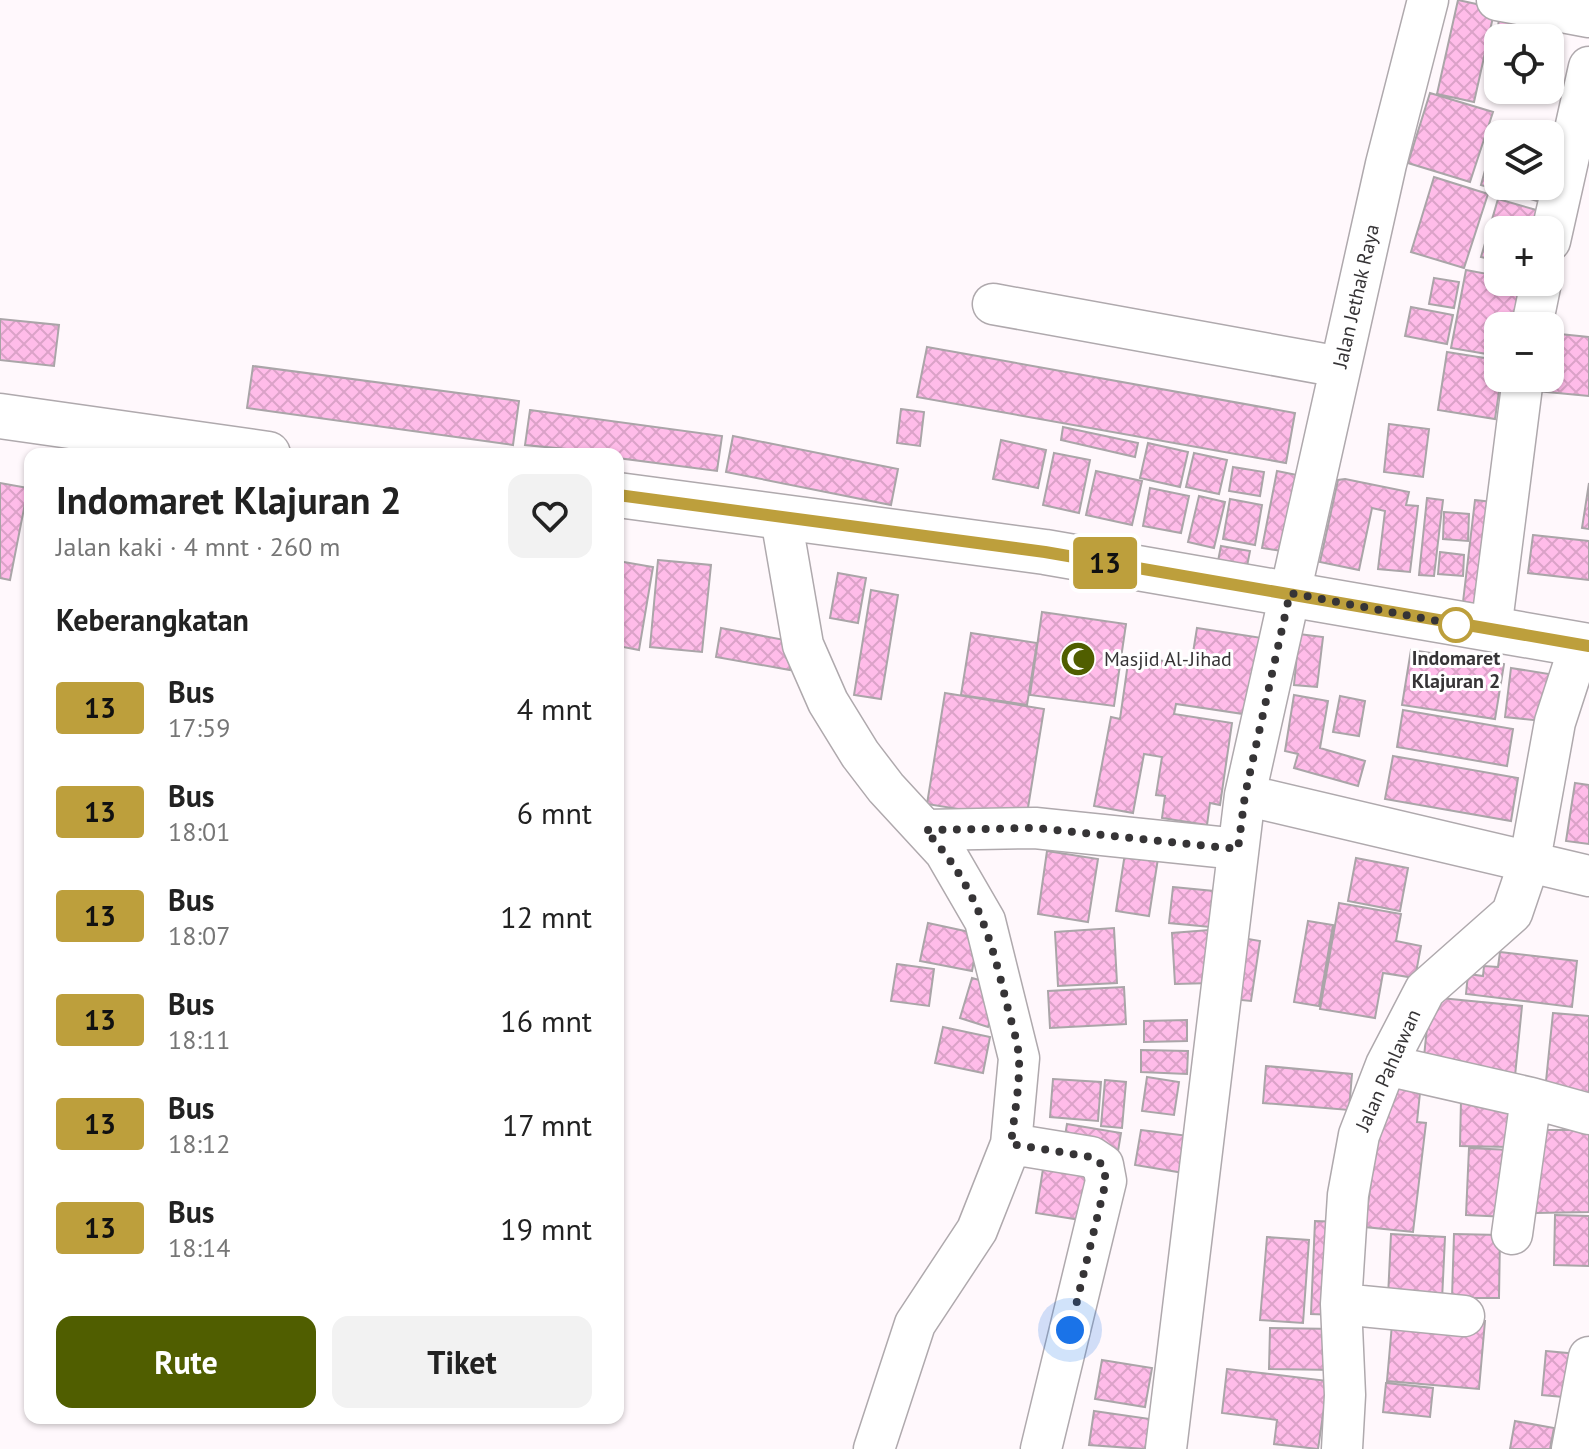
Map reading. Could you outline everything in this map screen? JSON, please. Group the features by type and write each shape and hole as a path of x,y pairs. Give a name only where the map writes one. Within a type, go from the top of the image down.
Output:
{"main road":[{"path":"0,416 226,448"},
{"path":"624,496 1045,552 1585,646"}],"street":[{"name":"Jalan Jethak Raya","path":"1166,1449 1245,795 1386,164 1428,0"},
{"path":"1497,0 1589,17"},
{"path":"1556,216 1589,67"},
{"path":"993,304 1340,367"},
{"path":"1491,630 1521,392"},
{"path":"781,518 803,645 828,702 860,754 945,852 985,921 1019,1058 1011,1144 977,1230 915,1324 874,1449"},
{"name":"Jalan Pahlawan","path":"1342,1449 1345,1395 1341,1304 1348,1195 1359,1135 1386,1065 1425,990 1512,913 1530,860 1555,722 1585,646"},
{"path":"1245,795 1589,876"},
{"path":"925,830 1035,828 1238,849"},
{"path":"1386,1065 1589,1114"},
{"path":"1512,1234 1531,1098"},
{"path":"1011,1144 1091,1157 1103,1165 1106,1181 1041,1449"},
{"path":"1341,1304 1464,1316"},
{"path":"1572,1449 1588,1362"}],"building":[{"path":"1458,0 1495,8 1491,24 1484,24 1484,57 1474,102 1437,94"},
{"path":"1500,13 1544,20 1543,24 1498,24"},
{"path":"1430,93 1493,112 1490,120 1484,120 1484,139 1470,182 1408,163"},
{"path":"1434,177 1484,193 1486,200 1464,268 1411,252"},
{"path":"1498,200 1547,213 1546,216 1493,216"},
{"path":"1466,270 1484,273 1484,296 1527,296 1528,312 1484,312 1484,354 1451,348"},
{"path":"1434,278 1459,282 1454,308 1429,304"},
{"path":"1411,307 1453,315 1447,344 1405,336"},
{"path":"0,319 59,325 54,366 0,360"},
{"path":"1564,334 1589,337 1589,396 1547,392 1564,392"},
{"path":"927,347 1295,413 1286,463 917,397"},
{"path":"1447,352 1484,358 1484,392 1499,392 1495,419 1438,410"},
{"path":"253,366 519,401 513,445 247,408"},
{"path":"901,409 924,412 920,446 897,443"},
{"path":"530,410 722,436 717,471 624,459 624,448 525,445"},
{"path":"1389,424 1429,429 1423,477 1384,472"},
{"path":"1063,427 1138,443 1135,457 1061,440"},
{"path":"733,436 898,469 891,505 726,472"},
{"path":"1001,440 1046,450 1038,488 993,479"},
{"path":"1148,443 1188,452 1180,487 1140,478"},
{"path":"1054,453 1090,460 1079,513 1043,505"},
{"path":"1194,453 1227,460 1219,494 1186,487"},
{"path":"1233,467 1264,472 1260,496 1229,491"},
{"path":"1096,471 1142,481 1132,525 1086,515"},
{"path":"1277,471 1297,475 1283,551 1262,548"},
{"path":"1338,480 1409,492 1406,505 1418,506 1410,572 1378,569 1385,511 1372,508 1359,570 1320,562"},
{"path":"0,483 24,487 24,508 10,580 0,578"},
{"path":"1589,483 1589,529 1582,528"},
{"path":"1150,488 1189,496 1181,533 1143,526"},
{"path":"1199,496 1225,502 1214,548 1188,542"},
{"path":"1427,498 1443,500 1434,576 1419,575"},
{"path":"1230,499 1262,505 1255,545 1223,539"},
{"path":"1475,500 1501,503 1489,605 1463,602"},
{"path":"1444,512 1469,514 1468,541 1443,539"},
{"path":"1533,535 1589,541 1589,580 1528,573"},
{"path":"1221,546 1250,551 1246,571 1217,566"},
{"path":"1440,552 1464,555 1463,576 1438,574"},
{"path":"658,560 711,565 702,652 650,647"},
{"path":"624,562 653,567 639,650 624,647"},
{"path":"838,573 866,578 858,623 830,618"},
{"path":"871,590 898,595 881,699 854,695"},
{"name":"Masjid Al-Jihad","path":"1042,612 1126,624 1114,706 1030,695"},
{"path":"721,628 795,642 790,670 716,657"},
{"path":"1197,628 1262,638 1250,715 1176,704 1174,714 1232,723 1220,805 1210,803 1207,825 1162,818 1165,796 1156,795 1162,757 1144,754 1133,813 1094,806 1111,717 1120,719 1129,656 1191,665"},
{"path":"971,633 1037,643 1027,705 961,695"},
{"path":"1299,634 1323,637 1317,687 1294,685"},
{"path":"1411,650 1504,664 1495,719 1402,705"},
{"path":"1511,668 1549,674 1542,721 1505,717"},
{"path":"945,693 1044,709 1026,820 927,804"},
{"path":"1294,695 1328,701 1320,748 1365,761 1358,786 1294,768 1298,754 1285,751"},
{"path":"1340,696 1365,701 1359,736 1333,732"},
{"path":"1403,710 1513,729 1507,766 1397,747"},
{"path":"1393,756 1518,778 1511,821 1385,799"},
{"path":"1575,783 1589,785 1589,844 1566,841"},
{"path":"1126,847 1159,852 1149,916 1116,911"},
{"path":"1047,851 1098,859 1088,922 1038,914"},
{"path":"1356,858 1408,868 1400,911 1348,901"},
{"path":"1173,887 1224,892 1221,928 1169,923"},
{"path":"1339,903 1401,914 1396,941 1421,946 1415,978 1383,973 1375,1018 1320,1009"},
{"path":"1308,921 1333,925 1319,1006 1294,1002"},
{"path":"928,923 979,934 972,971 920,961"},
{"path":"1114,928 1117,983 1058,986 1055,932"},
{"path":"1209,930 1212,983 1175,984 1172,933"},
{"path":"1231,936 1260,941 1251,1001 1222,998"},
{"path":"1500,952 1577,961 1572,1007 1466,994 1468,974 1483,976 1484,966 1498,967"},
{"path":"897,964 934,969 929,1006 891,1001"},
{"path":"972,978 1001,986 988,1027 960,1018"},
{"path":"1124,987 1126,1024 1050,1028 1048,991"},
{"path":"1430,997 1522,1006 1515,1076 1423,1067"},
{"path":"1553,1013 1589,1016 1589,1095 1545,1091"},
{"path":"1187,1020 1187,1041 1144,1042 1144,1021"},
{"path":"943,1027 990,1037 983,1073 935,1063"},
{"path":"1141,1050 1188,1051 1187,1074 1141,1072"},
{"path":"1266,1066 1352,1074 1349,1110 1263,1103"},
{"path":"1147,1077 1179,1082 1174,1115 1142,1111"},
{"path":"1053,1079 1101,1082 1098,1121 1050,1117"},
{"path":"1384,1079 1421,1083 1417,1122 1426,1123 1413,1232 1365,1227"},
{"path":"1105,1080 1126,1082 1122,1128 1101,1126"},
{"path":"1461,1100 1511,1101 1510,1147 1460,1146"},
{"path":"1067,1124 1121,1133 1117,1157 1063,1148"},
{"path":"1141,1130 1189,1136 1184,1173 1135,1165"},
{"path":"1535,1130 1589,1130 1589,1212 1536,1213"},
{"path":"1469,1148 1510,1150 1508,1217 1466,1215"},
{"path":"1043,1169 1094,1177 1087,1221 1036,1213"},
{"path":"1555,1215 1589,1216 1589,1266 1554,1265"},
{"path":"1315,1221 1343,1222 1338,1315 1311,1314"},
{"path":"1391,1234 1445,1237 1442,1300 1388,1297"},
{"path":"1454,1234 1500,1235 1499,1298 1452,1298"},
{"path":"1267,1237 1309,1240 1303,1323 1260,1320"},
{"path":"1393,1313 1485,1321 1479,1389 1387,1381"},
{"path":"1270,1328 1337,1329 1336,1370 1269,1369"},
{"path":"1546,1351 1578,1354 1574,1398 1542,1395"},
{"path":"1102,1360 1152,1368 1145,1407 1095,1399"},
{"path":"1227,1369 1328,1381 1318,1449 1274,1444 1277,1420 1222,1413"},
{"path":"1386,1383 1433,1388 1430,1417 1383,1412"},
{"path":"1094,1411 1150,1419 1145,1449 1089,1445"},
{"path":"1515,1421 1554,1428 1550,1449 1510,1449"}],"bus line":[{"name":"13","path":"624,496 1045,552 1589,646"}],"place":[{"name":"Indomaret Klajuran 2","path":"1456,625"},
{"name":"Masjid Al-Jihad","path":"1078,659"}],"route":[{"path":"1070,1330 1106,1181 1103,1165 1091,1157 1011,1144 1019,1058 999,970 985,921 945,852 925,830 1035,828 1238,849 1245,795 1290,593 1464,626 1456,625"}]}
